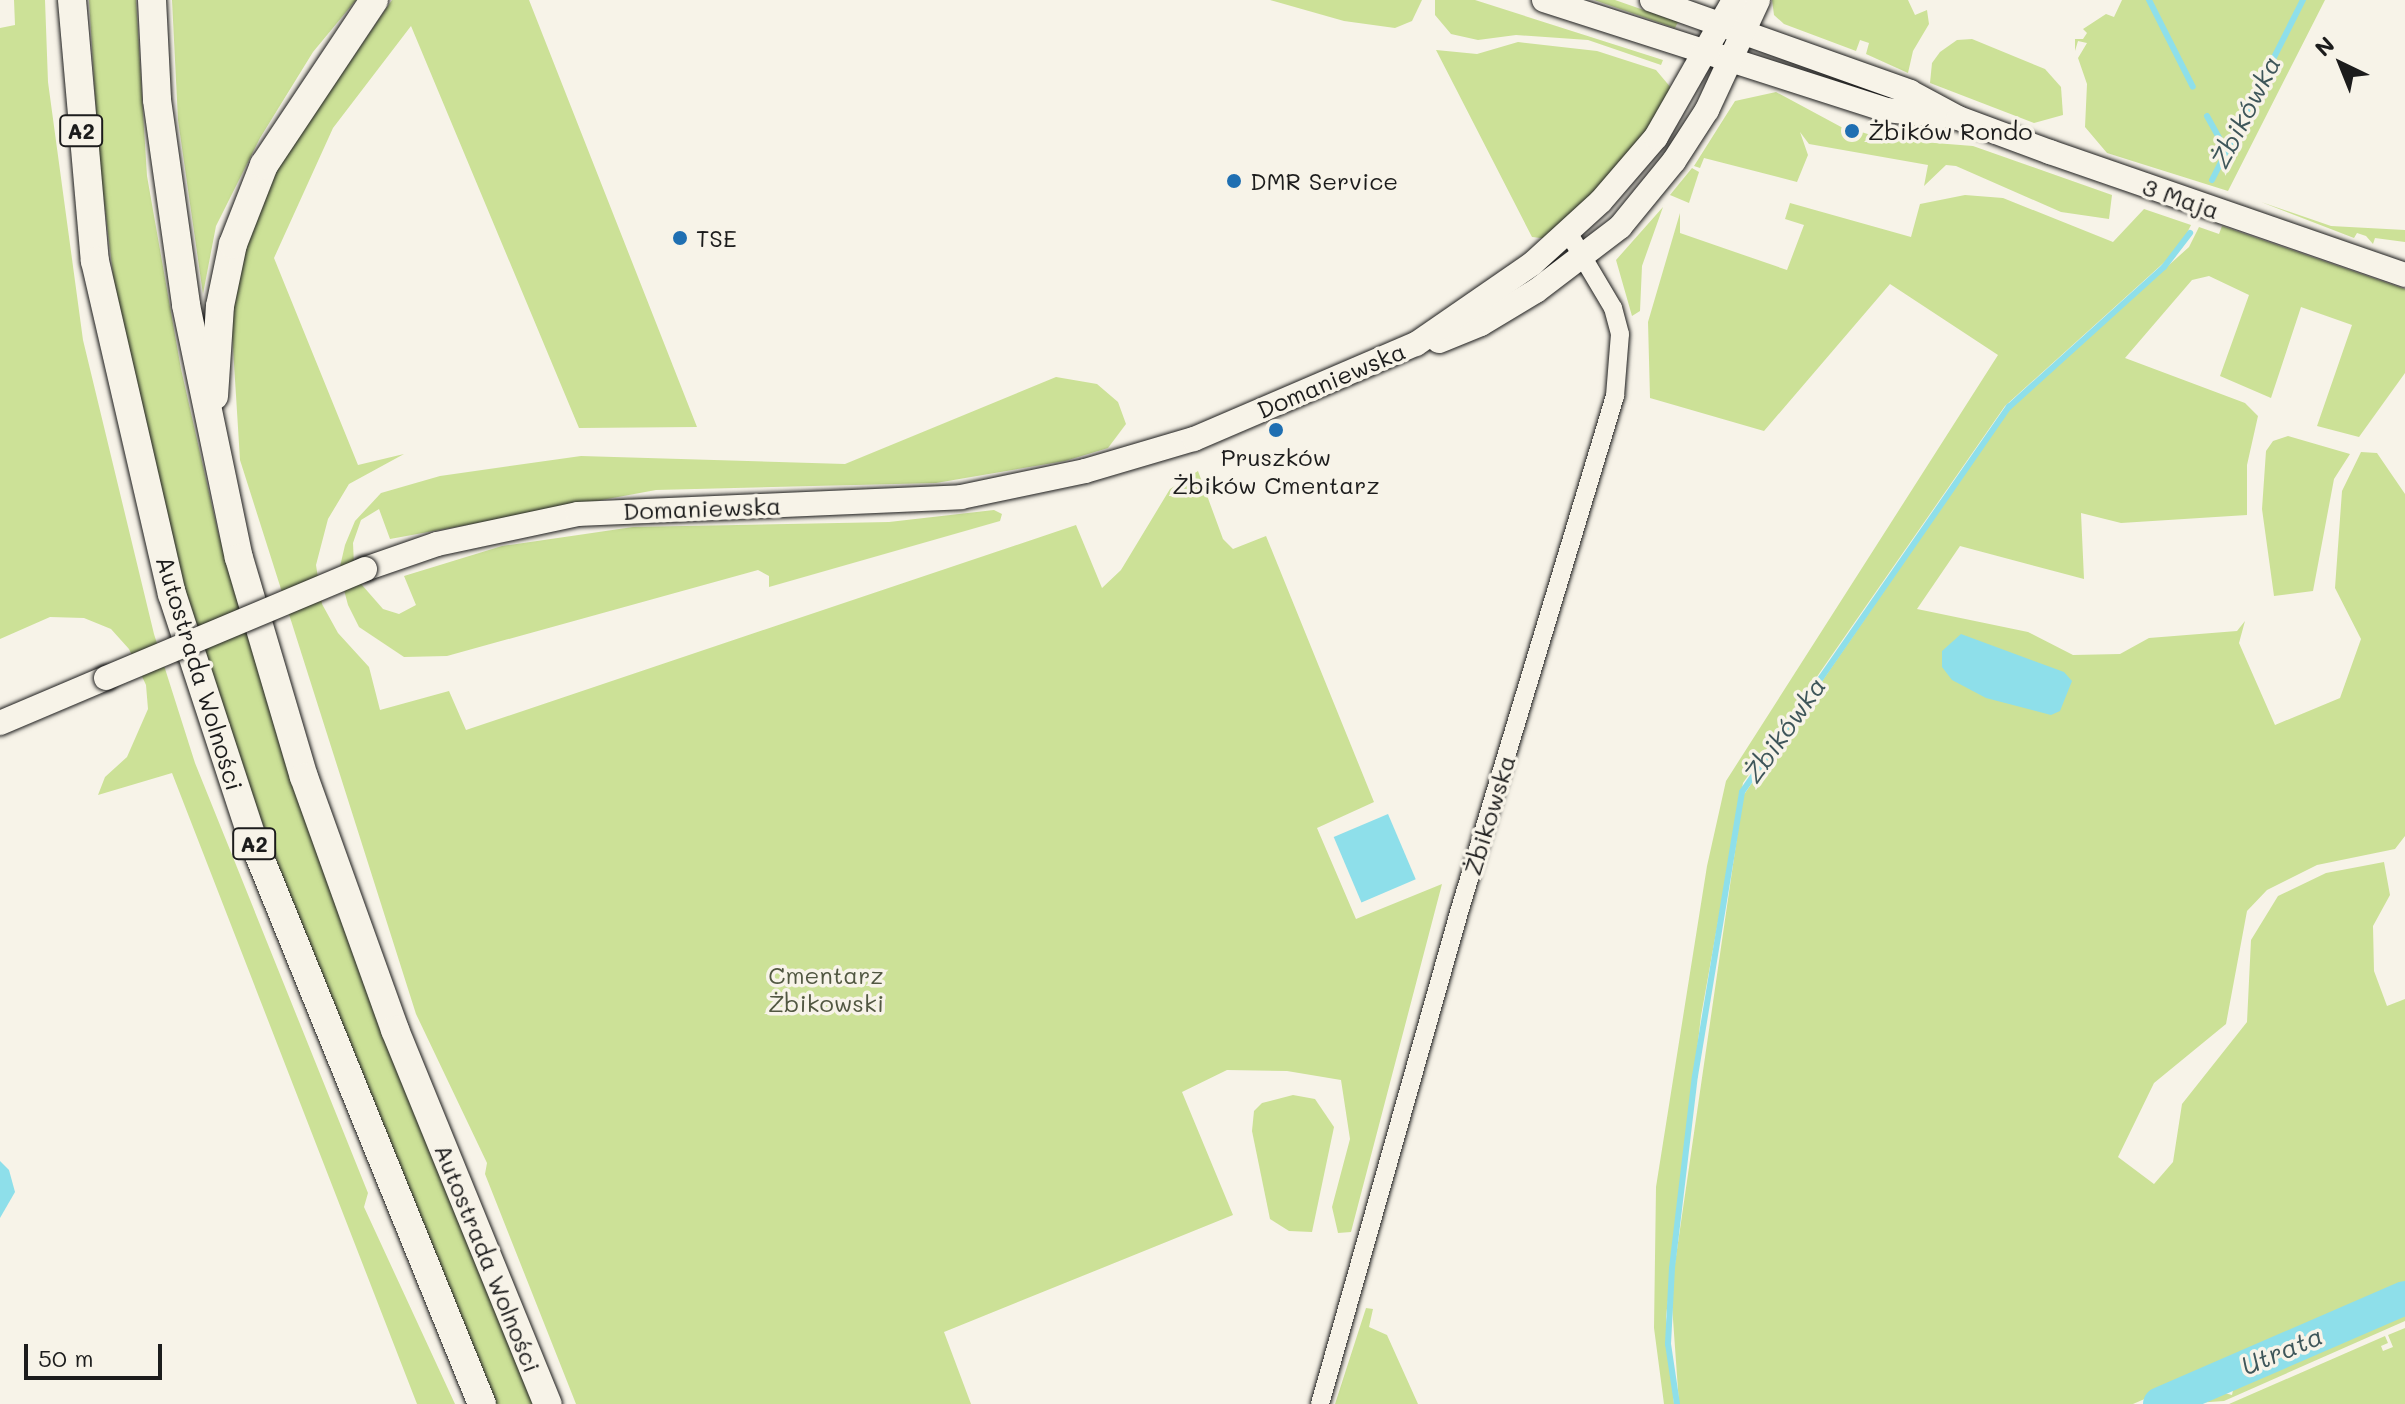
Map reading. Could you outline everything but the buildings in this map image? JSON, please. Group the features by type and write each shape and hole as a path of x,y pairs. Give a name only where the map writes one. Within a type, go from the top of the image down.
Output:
{"highway":[{"name":"Autostrada Wolności","path":"72,0 95,261 172,594 252,838 482,1404"},
{"name":"Autostrada Wolności","path":"152,0 157,100 186,305 216,465 304,777 395,1030 548,1404"},
{"path":"216,465 214,382 220,306 233,244 264,165 374,0"}],"main road":[{"name":"3 Maja","path":"1544,0 1886,110 1958,118"},
{"name":"3 Maja","path":"1652,0 1910,92 1958,118 2405,275"},
{"path":"1721,24 1734,0"},
{"path":"1746,33 1758,0"},
{"name":"Domaniewska","path":"0,723 365,569 437,544 578,514 642,507 865,504 1010,488 1194,439 1416,344 1569,234 1656,137 1721,24"},
{"name":"Domaniewska","path":"1416,344 1436,342 1481,324 1584,259 1620,227 1674,161 1746,33"}],"street":[{"name":"Żbikowska","path":"1320,1404 1460,909 1615,396 1620,334 1613,308 1569,234"}],"green space":[{"path":"14,0 45,0 48,82 83,340 154,634 195,763 368,1193 364,1207 455,1404 417,1404 172,773 98,795 105,777 127,757 148,709 146,685 129,649 111,629 84,618 50,617 0,639 0,28 15,25"},
{"path":"89,0 136,0 147,176 181,369 218,532 282,753 357,965 534,1404 495,1404 323,986 231,738 183,590 116,299 99,159"},
{"path":"172,0 356,0 313,52 260,138 216,226 203,294 178,120"},
{"name":"Cmentarz Żbikowski","path":"392,0 529,0 697,427 579,428 411,26 333,128 274,258 358,465 404,454 349,484 328,519 316,565 322,604 338,633 369,667 380,710 449,691 466,730 1076,525 1102,588 1121,570 1170,489 1198,471 1223,539 1233,549 1266,536 1374,802 1317,828 1356,919 1442,884 1351,1232 1338,1233 1332,1207 1350,1139 1341,1080 1287,1071 1227,1070 1182,1092 1233,1215 944,1332 971,1404 576,1404 485,1174 487,1163 416,1014 240,460 231,315 249,233 278,168"},
{"path":"1270,0 1422,0 1412,21 1395,28 1344,21"},
{"path":"1435,0 1475,0 1663,60 1661,65 1588,40 1516,35 1478,40 1451,34 1435,15"},
{"path":"1594,0 1615,0 1678,22 1675,28"},
{"path":"1772,0 1908,0 1915,15 1927,10 1929,24 1913,51 1908,73 1866,54 1869,43 1860,40 1856,51 1784,24 1774,15"},
{"path":"2122,0 2325,0 2228,191 2107,153 2085,127 2087,84 2078,58 2087,43 2078,41 2075,51 2075,39 2083,39 2087,33 2083,29 2106,14 2114,17"},
{"path":"1972,39 2045,69 2061,87 2063,115 2034,123 1930,83 1932,63 1940,52 1957,40"},
{"path":"1518,42 1597,51 1656,70 1672,89 1624,166 1549,239 1532,237 1436,50 1477,54"},
{"path":"1776,92 1856,135 1858,131 1884,139 1973,146 2112,195 2109,219 2061,212 1956,166 1946,165 1924,186 1928,165 1809,144 1800,132 1808,155 1797,182 1704,158 1700,168 1694,166 1735,101"},
{"path":"1692,168 1699,172 1689,203 1670,195"},
{"path":"1965,195 2003,198 2113,242 2144,209 2191,225 2179,249 2005,406 1743,783 1701,1016 1666,1317 1674,1404 1664,1404 1654,1328 1656,1187 1707,866 1726,781 1998,355 1890,284 1764,431 1650,398 1648,322 1680,213 1680,233 1787,270 1804,225 1785,219 1790,203 1911,237 1920,204"},
{"path":"2261,202 2331,226 2405,230 2405,242 2375,238 2373,244 2366,236 2357,233 2354,238"},
{"path":"1663,207 1642,266 1640,311 1632,316 1616,260"},
{"path":"2222,226 2405,289 2405,373 2359,437 2317,426 2352,325 2301,307 2271,398 2220,376 2249,295 2209,276 2192,280 2125,358 2245,403 2258,416 2247,465 2247,515 2121,523 2081,513 2084,579 1960,546 1917,609 2028,632 2073,655 2120,654 2149,638 2237,631 2245,621 2239,643 2275,725 2340,698 2361,639 2335,588 2342,491 2361,452 2377,453 2405,494 2405,836 2395,849 2317,865 2267,890 2247,911 2226,1024 2154,1083 2118,1157 2154,1184 2173,1162 2182,1104 2247,1022 2251,940 2278,896 2326,873 2384,862 2390,895 2373,926 2374,971 2387,1006 2405,999 2405,1286 2133,1404 1679,1404 1671,1291 1743,796 2010,408 2189,247 2199,227 2219,234"},
{"path":"1056,377 1097,384 1118,402 1126,424 1108,448 1065,461 936,483 656,490 390,539 379,509 361,520 353,543 354,565 362,585 383,609 399,614 416,605 404,576 502,546 633,527 889,522 994,510 1002,514 1000,521 769,587 769,576 758,570 447,656 404,657 359,627 348,605 339,571 345,545 355,521 381,493 440,476 581,456 845,464"},
{"path":"2288,436 2350,454 2334,479 2313,591 2274,596 2262,509 2266,451 2273,441"},
{"path":"1293,1095 1315,1099 1334,1127 1312,1232 1289,1231 1270,1219 1252,1131 1254,1111 1262,1103"},
{"path":"2405,1307 2405,1321 2224,1401 2181,1404 2213,1390 2232,1395 2235,1381"},
{"path":"1366,1308 1373,1309 1369,1327 1387,1335 1418,1404 1335,1404"},
{"path":"2405,1328 2405,1404 2229,1404 2385,1336 2388,1343 2381,1346 2383,1351 2393,1347 2388,1335"}],"water":[{"path":"1961,634 2064,672 2072,681 2060,711 2051,715 1986,698 1952,680 1942,667 1942,651"},
{"path":"1388,814 1416,879 1361,902 1334,837"},
{"path":"0,1161 9,1170 15,1192 0,1218"}],"waterway":[{"path":"2149,0 2193,87"},
{"name":"Żbikówka","path":"2212,180 2303,0"},
{"path":"2207,116 2226,150"},
{"name":"Żbikówka","path":"1677,1404 1668,1344 1672,1268 1695,1076 1742,792 2009,407 2164,267 2190,233"},
{"name":"Utrata","path":"2160,1404 2405,1298"}],"place":[{"name":"Żbików Rondo","path":"1852,131"},
{"name":"DMR Service","path":"1234,181"},
{"name":"TSE","path":"680,238"},
{"name":"Pruszków Żbików Cmentarz","path":"1276,430"}]}
